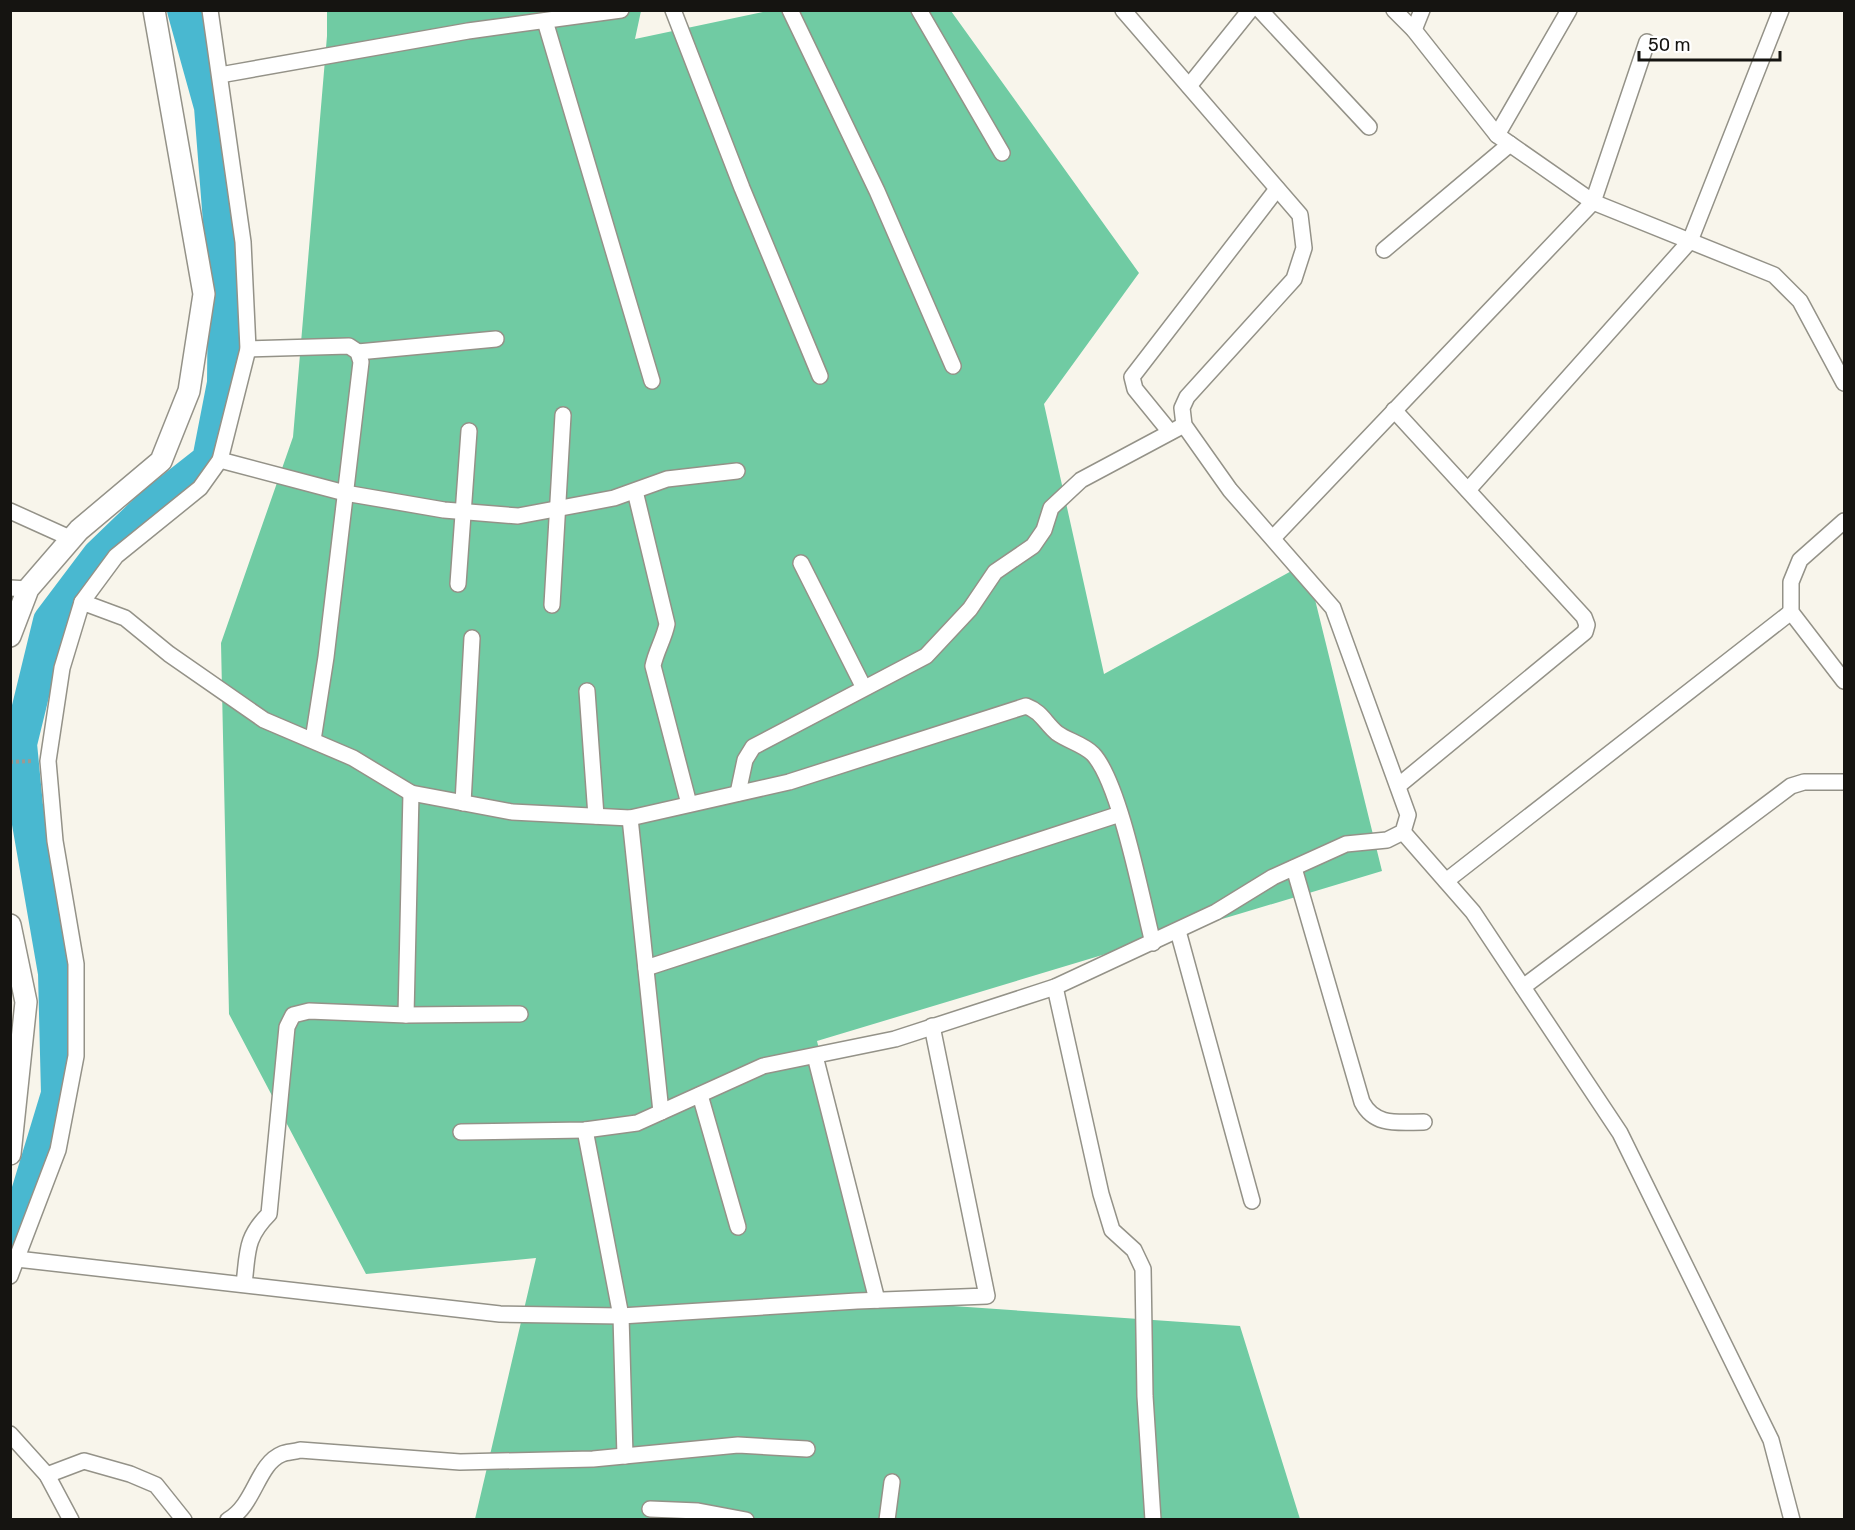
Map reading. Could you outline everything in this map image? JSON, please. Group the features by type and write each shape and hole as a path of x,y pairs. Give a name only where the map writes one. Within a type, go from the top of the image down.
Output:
{"street":[{"path":"10,636 20,588 79,530 161,461 189,391 204,294 154,10"},
{"path":"10,1276 58,1150 76,1056 76,964 55,841 48,761 62,668 82,603 116,556 200,488 220,460 248,350 243,242 210,10"},
{"path":"220,75 468,31 545,21 562,15 621,10"},
{"path":"673,10 742,188 820,376"},
{"path":"790,10 877,191 953,366"},
{"path":"919,10 1002,153"},
{"path":"738,793 745,760 753,747 926,656 970,609 995,572 1033,546 1044,530 1051,508 1081,480 1177,428 1186,397 1294,279 1304,248 1300,215 1123,10"},
{"path":"1189,86 1250,10"},
{"path":"1260,10 1369,128"},
{"path":"1394,10 1414,30 1497,135 1593,202 1774,275 1800,301 1845,382"},
{"path":"1414,30 1422,10"},
{"path":"1497,135 1569,10"},
{"path":"1468,490 1690,241 1781,10"},
{"path":"545,21 652,381"},
{"path":"1273,538 1593,202 1647,42"},
{"path":"1384,250 1510,144"},
{"path":"461,1132 585,1130 637,1123 763,1066 896,1038 1055,987 1178,931 1294,868 1346,844 1387,840 1402,832 1408,816 1333,608 1177,428 1135,389 1132,377 1277,189"},
{"path":"248,350 348,346 358,352 496,339"},
{"path":"313,740 326,657 361,362 358,352"},
{"path":"1394,410 1584,617 1587,625 1585,632 1398,786"},
{"path":"552,605 563,415"},
{"path":"458,585 469,431"},
{"path":"220,460 345,493 463,512 518,516 615,498 667,479 737,471"},
{"path":"635,490 667,624 664,637 657,648 653,666 688,804"},
{"path":"10,511 72,539"},
{"path":"1845,521 1800,560 1791,582 1791,612 1845,681"},
{"path":"801,563 864,688"},
{"path":"82,603 125,618 169,654 264,720 353,758 411,793 512,812 630,818 789,782 1026,706 1042,714 1055,732 1090,751 1099,761 1120,814 1153,943"},
{"path":"1446,881 1791,612"},
{"path":"463,802 472,638"},
{"path":"587,691 596,816"},
{"path":"1523,987 1791,786 1804,782 1845,782"},
{"path":"406,1015 411,793"},
{"path":"645,968 1120,814"},
{"path":"630,818 661,1112"},
{"path":"1402,832 1473,912 1620,1133 1771,1440 1792,1520"},
{"path":"1294,868 1362,1102 1368,1114 1385,1122 1424,1122"},
{"path":"10,925 18,1002 10,1154"},
{"path":"1178,931 1252,1201"},
{"path":"1055,987 1101,1194 1112,1230 1134,1250 1143,1269 1144,1396 1153,1520"},
{"path":"244,1284 249,1243 255,1227 269,1214 287,1027 293,1015 309,1011 406,1015 520,1014"},
{"path":"17,1259 500,1314 621,1316 877,1300 987,1296 932,1026"},
{"path":"815,1056 877,1300"},
{"path":"700,1095 738,1227"},
{"path":"585,1130 621,1316 625,1456"},
{"path":"10,1434 47,1475 71,1520"},
{"path":"228,1520 240,1513 268,1464 280,1455 300,1450 460,1462 625,1456 738,1445 807,1449"},
{"path":"47,1475 84,1461 130,1474 156,1485 184,1520"},
{"path":"887,1520 892,1482"},
{"path":"650,1509 698,1511 719,1517 746,1520"}],"green space":[{"path":"327,11 641,11 635,39 768,11 951,11 1139,273 1044,404 1104,674 1306,563 1382,871 817,1041 881,1301 1240,1326 1300,1519 475,1519 536,1258 366,1274 229,1014 221,643 293,437 327,36"}],"waterway":[{"path":"10,1252 58,1094 55,973 26,806 20,744 50,621 99,556 153,504 209,460 224,383 225,286 211,107 184,10"}]}
